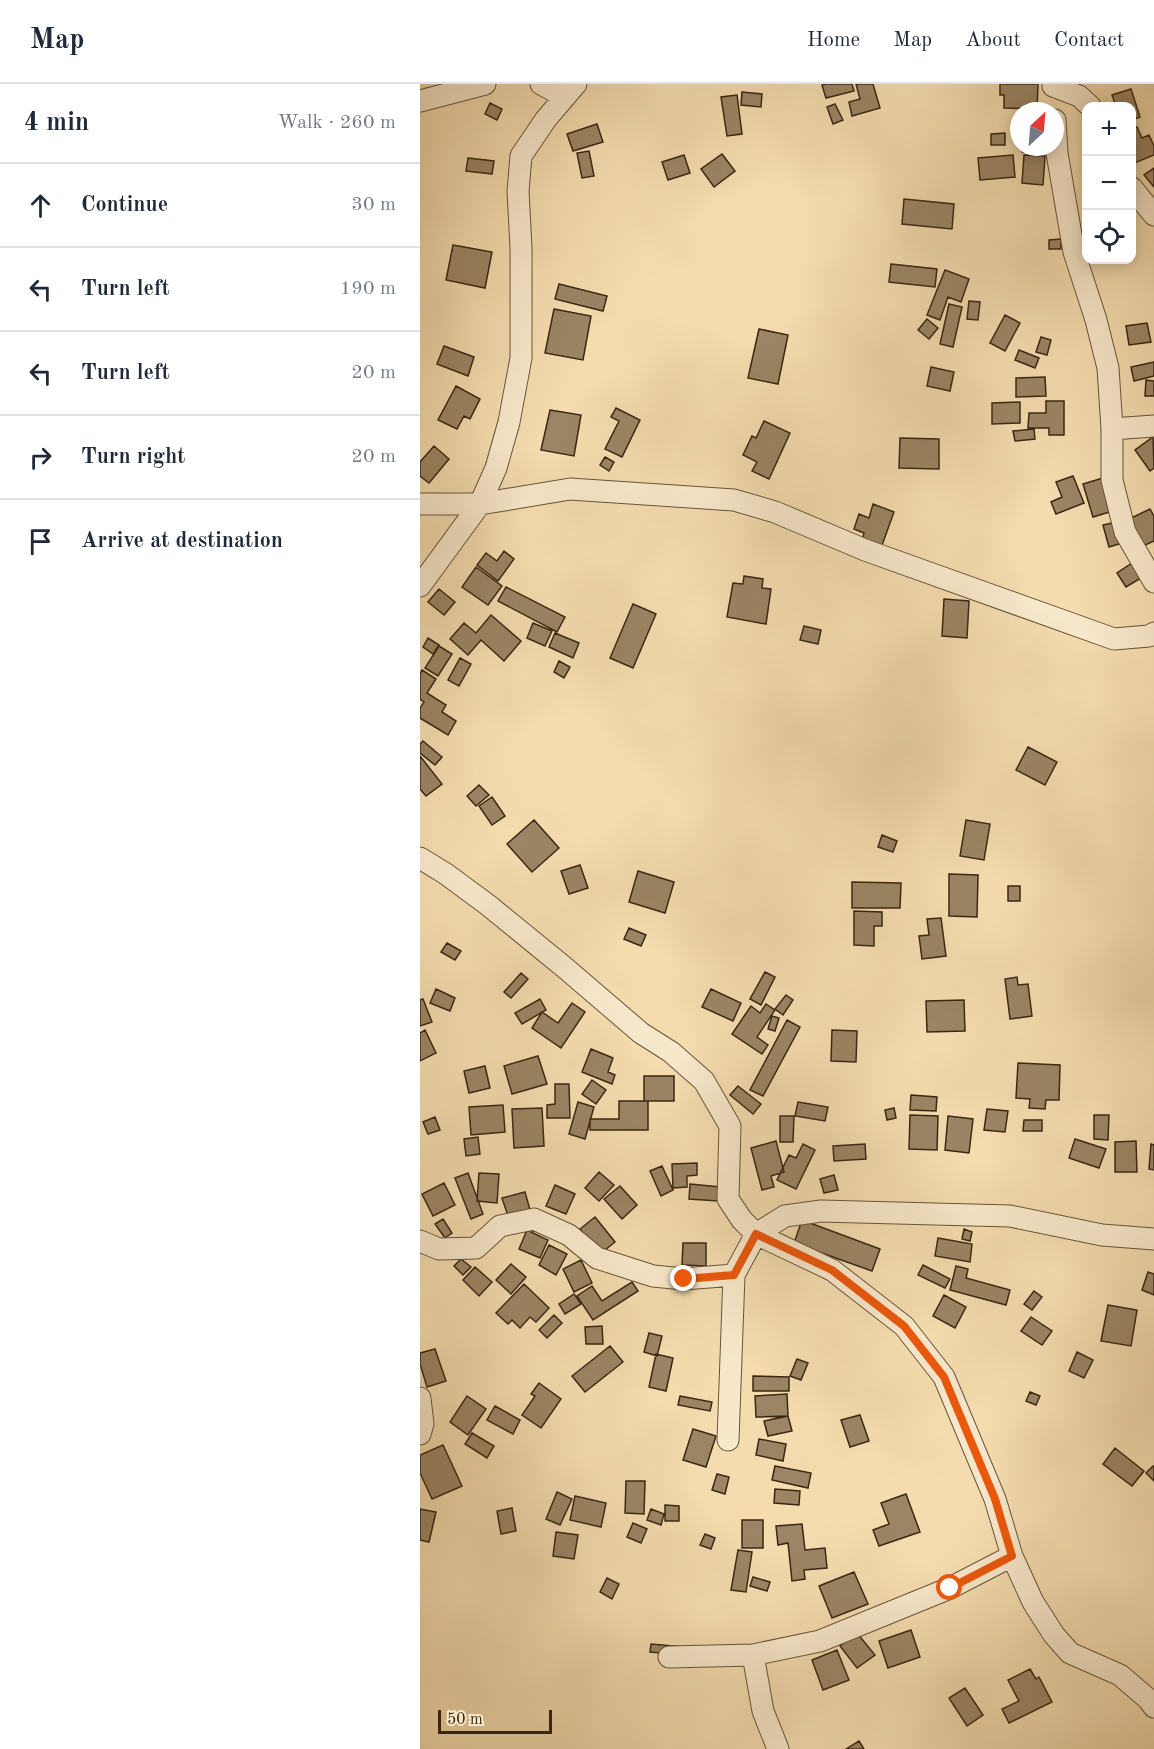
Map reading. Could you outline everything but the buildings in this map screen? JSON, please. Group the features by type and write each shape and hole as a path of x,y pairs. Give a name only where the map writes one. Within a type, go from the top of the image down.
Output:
{"street":[{"path":"420,101 485,84"},
{"path":"420,586 480,504 495,468 509,422 521,358 521,248 518,190 521,156 546,119 571,90 542,84"},
{"path":"1053,102 1052,85 1079,96 1086,102"},
{"path":"1058,156 1074,252 1096,320 1108,368 1112,429 1112,480 1125,532 1154,582"},
{"path":"1136,194 1154,215"},
{"path":"1112,429 1154,426"},
{"path":"420,504 480,504 570,489 734,500 775,512 865,550 1114,639 1149,636 1154,633"},
{"path":"420,858 488,904 641,1033 671,1052 704,1081 730,1126 728,1199 742,1220 756,1234 832,1270 904,1326 944,1377 995,1499 1012,1556 1033,1602 1054,1635 1070,1653 1120,1675 1154,1707"},
{"path":"729,1440 734,1275 756,1234 785,1216 821,1211 1010,1216 1102,1235 1154,1239"},
{"path":"420,1241 440,1249 476,1248 500,1226 534,1219 569,1235 597,1258 653,1276 684,1279 734,1275"},
{"path":"420,1398 423,1424 420,1434"},
{"path":"669,1657 753,1655 820,1641 950,1588 1012,1556"},
{"path":"753,1655 764,1711 778,1749"}],"route":[{"path":"684,1279 734,1275 756,1234 832,1270 904,1326 944,1377 995,1499 1012,1556 950,1588"}]}
